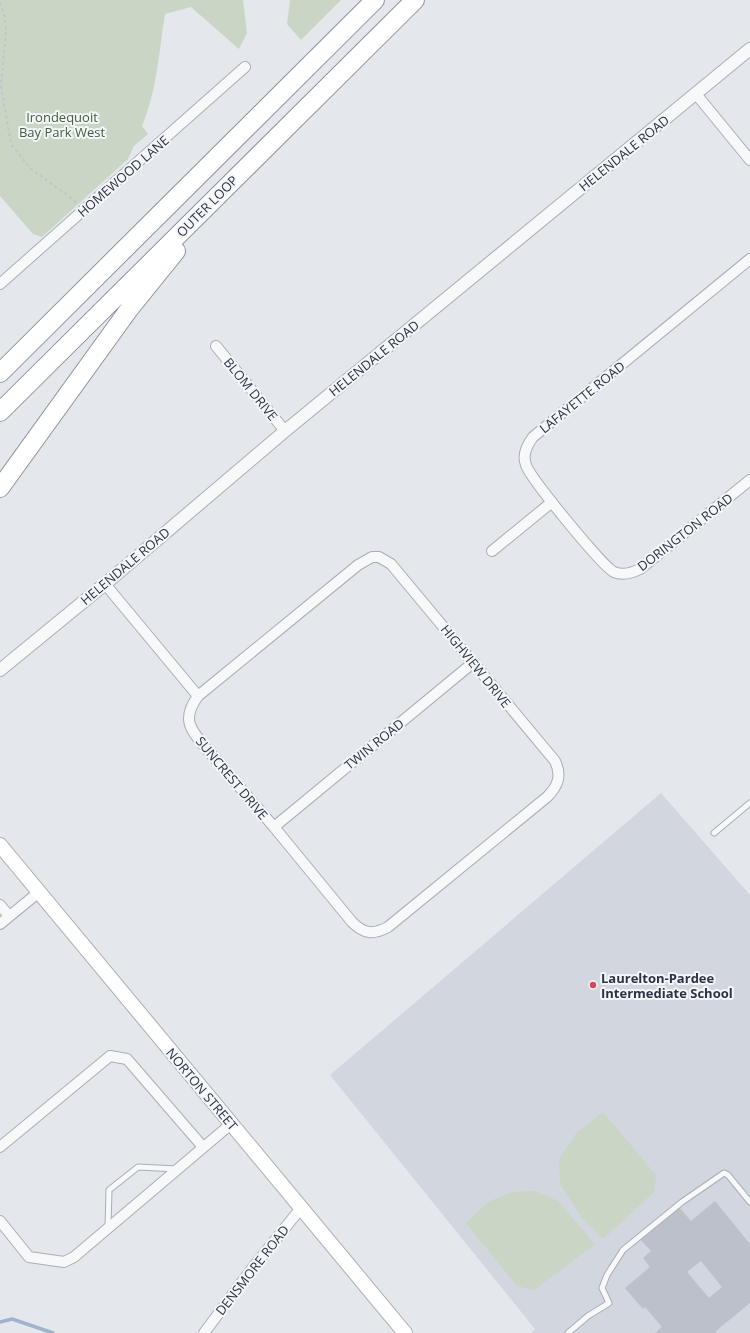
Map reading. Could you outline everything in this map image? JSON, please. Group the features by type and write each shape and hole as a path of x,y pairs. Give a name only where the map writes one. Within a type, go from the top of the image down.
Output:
{"highway":[{"name":"OUTER LOOP","path":"0,373 375,0"},
{"name":"OUTER LOOP","path":"0,412 415,0"},
{"path":"0,488 148,286 230,188 289,125"}],"main road":[{"name":"NORTON STREET","path":"0,845 405,1333"}],"street":[{"name":"HELENDALE ROAD","path":"0,670 105,584 285,431 750,49"},
{"name":"HOMEWOOD LANE","path":"0,284 245,67"},
{"path":"696,94 750,160"},
{"name":"LAFAYETTE ROAD","path":"552,502 530,474 526,466 524,458 525,450 533,437 750,259"},
{"name":"BLOM DRIVE","path":"216,346 285,431"},
{"name":"DORINGTON ROAD","path":"552,502 606,567 618,574 625,574 633,573 640,569 750,480"},
{"path":"492,551 552,502"},
{"name":"HIGHVIEW DRIVE","path":"198,696 358,565 372,557 380,557 391,564 555,761 558,772 558,783 547,797 394,922 382,930"},
{"path":"105,584 198,696"},
{"name":"TWIN ROAD","path":"274,826 474,662"},
{"name":"SUNCREST DRIVE","path":"198,696 191,706 188,716 190,725 196,735 274,826 357,927 368,933 374,933 382,930"},
{"path":"0,924 39,892"},
{"path":"0,905 9,916"},
{"path":"0,1147 110,1056 127,1059 203,1147"},
{"path":"0,1222 30,1257 64,1262 74,1257 231,1124"},
{"name":"DENSMORE ROAD","path":"204,1333 251,1270 301,1208"}],"lane":[{"path":"714,832 750,803"},
{"path":"108,1228 109,1190 138,1167 177,1169"},
{"path":"568,1333 588,1316 609,1303 602,1288 607,1275 623,1250 682,1202 724,1173 728,1175 750,1202"}],"path":[{"path":"0,3 5,17 6,32 2,85 11,144 30,168 71,198 83,211"}],"shaded area":[{"name":"Laurelton-Pardee Intermediate School","path":"661,793 750,895 750,1333 531,1333 535,1329 330,1075"}],"green space":[{"name":"Irondequoit Bay Park West","path":"0,0 243,0 247,33 239,49 191,7 165,14 154,85 142,126 148,134 134,146 128,159 42,237 33,234 0,196"},
{"path":"290,0 341,0 301,40 287,24"},
{"path":"603,1112 656,1175 654,1192 603,1239 583,1219 560,1184 559,1159 577,1132"},
{"path":"535,1191 558,1201 595,1244 534,1290 517,1286 466,1223 488,1202 512,1192"}],"building":[{"path":"715,1201 750,1244 750,1303 716,1331 717,1333 655,1333 662,1327 645,1307 643,1309 625,1288 650,1267 643,1258 651,1251 640,1239 679,1207 691,1221","holes":["701,1261 722,1287 709,1298 687,1272"]}],"waterway":[{"path":"0,1322 12,1319 53,1333"}],"place":[{"name":"Laurelton-Pardee Intermediate School","path":"593,985"}]}
